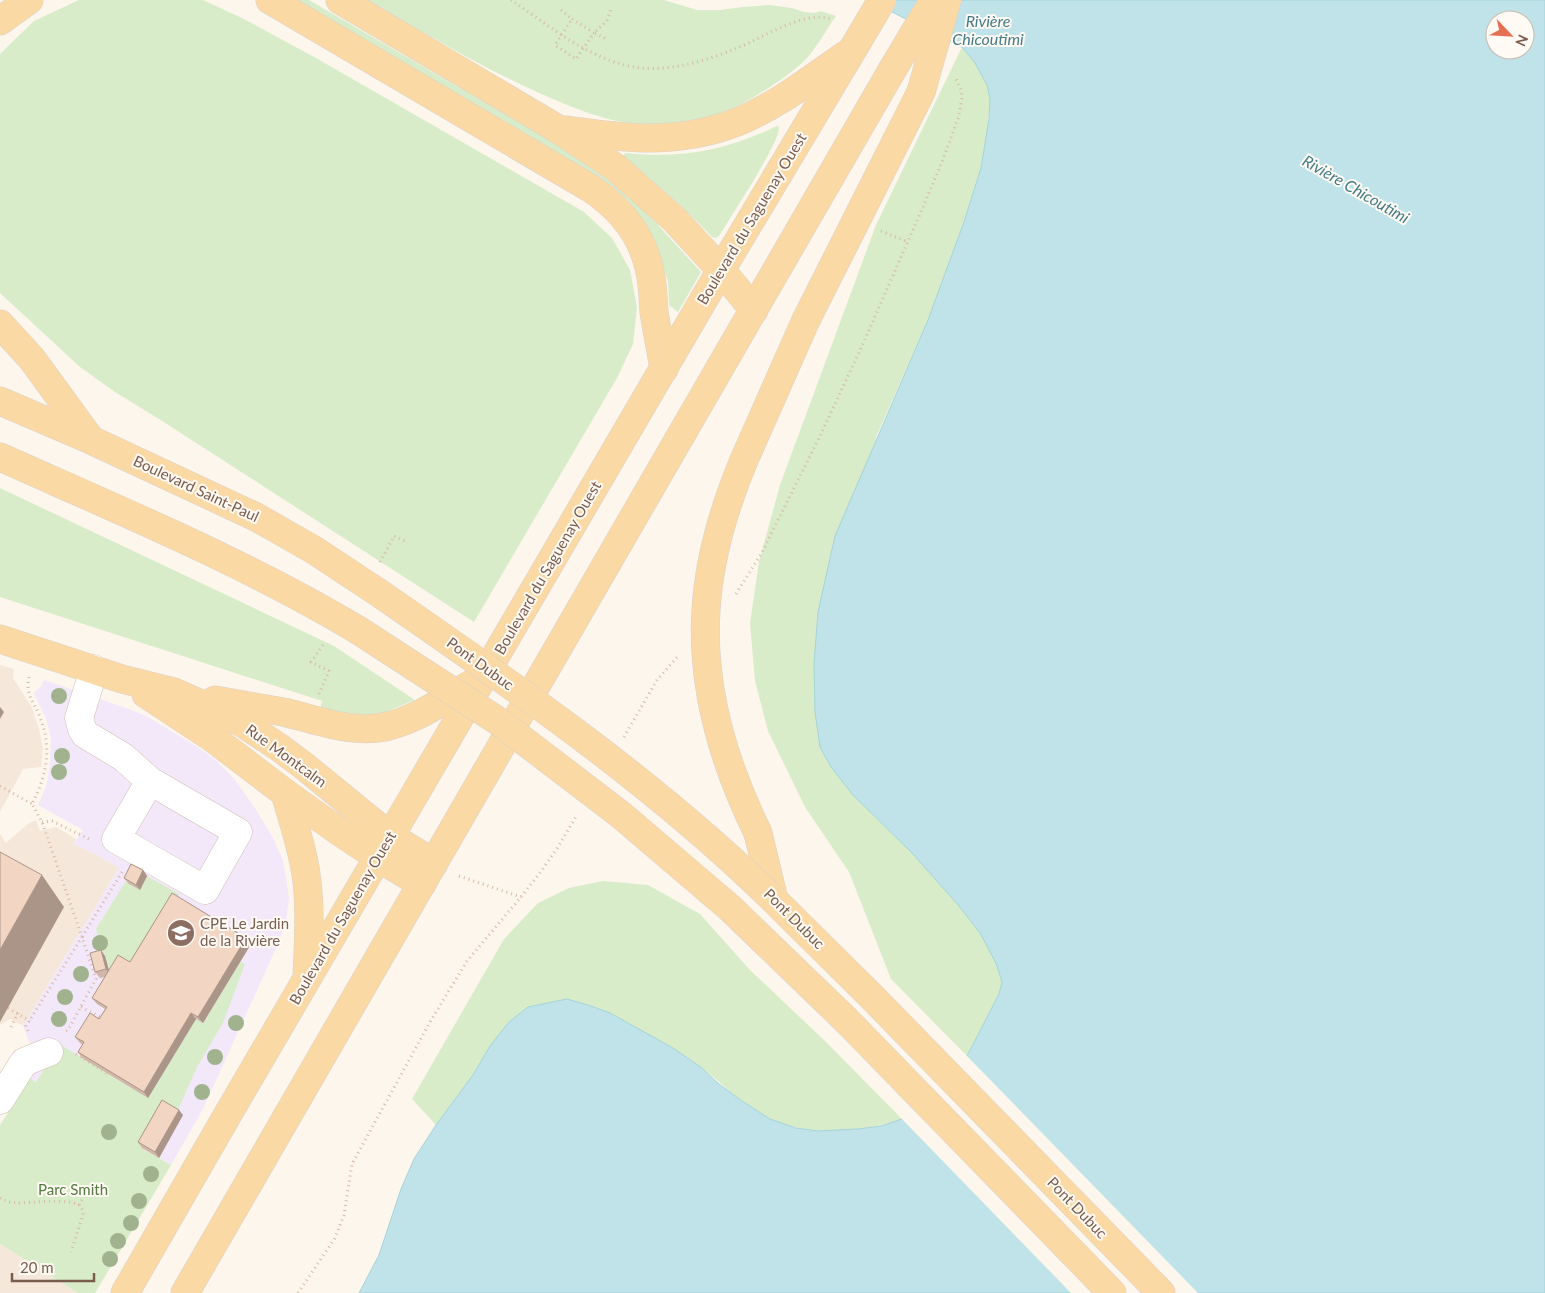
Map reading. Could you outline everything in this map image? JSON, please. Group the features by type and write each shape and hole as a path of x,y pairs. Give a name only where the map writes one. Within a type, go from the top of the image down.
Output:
{"main road":[{"path":"0,22 29,0"},
{"path":"270,0 584,184 612,204 638,238 648,263 664,369"},
{"path":"340,0 558,129 615,167 675,220 721,270 754,310"},
{"name":"Boulevard du Saguenay Ouest","path":"125,1293 721,270 882,0"},
{"path":"185,1293 934,0"},
{"path":"774,900 758,833 732,775 713,705 706,647 706,610 712,564 723,518 744,460 806,320 920,92 947,0"},
{"path":"558,129 647,138 693,134 714,129 736,122 776,102 853,49"},
{"path":"0,324 32,358 91,440"},
{"name":"Boulevard Saint-Paul","path":"0,401 91,440 286,533 382,595"},
{"path":"0,457 232,562 318,606 498,721 621,815 690,873 776,952 847,1021 1112,1293"},
{"name":"Pont Dubuc","path":"382,595 538,706 635,779 701,831 734,860 894,1019 1161,1293"},
{"name":"Rue Montcalm","path":"0,639 94,670 174,692 241,722 304,766 385,848"},
{"path":"174,692 284,712 348,728 376,729 391,726 415,716 485,676"},
{"name":"Rue Montcalm","path":"122,678 214,739 285,793 428,874"},
{"path":"285,793 307,881 308,979"}],"street":[{"path":"94,670 79,718 82,729 92,738 124,757 150,781"},
{"path":"0,1100 24,1062 61,1046"}],"path":[{"path":"511,0 562,35 596,55 627,66 641,68 666,68 695,62 738,48 801,20 821,16 833,20"},
{"path":"572,20 555,45 576,59 594,33 607,21 611,9"},
{"path":"561,10 572,20 605,38"},
{"path":"923,207 953,133 961,105 961,90 951,73"},
{"path":"898,238 908,242"},
{"path":"379,565 394,536 407,542"},
{"path":"318,696 328,671 311,662 327,640"},
{"path":"30,672 27,689 40,716 45,733 47,751 42,783 32,804"},
{"path":"0,786 32,804 42,822 96,979 61,1046 108,1074"},
{"path":"42,822 52,821 80,835"},
{"path":"29,1033 26,1026 123,870"},
{"path":"458,876 521,897"},
{"path":"81,1006 106,1020"},
{"path":"8,1008 30,1021"},
{"path":"11,1027 18,1013"},
{"path":"80,1205 85,1194"},
{"path":"0,1198 16,1203 72,1202 80,1205 83,1215 70,1252"},
{"path":"16,1198 16,1203"}],"shaded area":[{"path":"0,665 14,669 13,678 32,708 43,748 41,767 23,769 0,812"},
{"name":"CPE Le Jardin de la Rivière","path":"44,680 148,717 217,761 235,780 255,808 272,836 283,860 289,898 286,921 278,944 203,1109 171,1165 30,1078 38,1065 23,1026 119,868 73,844 83,830 38,805 46,787 50,764 51,738 46,719 34,693"},
{"path":"36,820 40,831 56,827 76,839 74,844 119,868 23,1026 10,1019 0,1025 0,834 6,843 29,823"},
{"path":"0,1244 78,1293 0,1293"}],"green space":[{"path":"79,0 203,0 242,18 316,58 584,212 612,238 630,270 637,307 633,344 617,378 474,622 115,392 80,367 0,293 0,54 34,21"},
{"path":"292,0 309,0 587,162 609,177 646,212 701,272 678,312 669,305 668,281 655,245"},
{"path":"367,0 664,0 697,10 720,10 769,5 792,8 804,12 814,13 821,11 836,16 806,59 788,75 742,104 702,119 674,124 645,125 604,118 576,109 537,92 472,60"},
{"path":"962,47 975,63 987,85 990,99 987,137 981,168 964,222 928,320 876,437 831,767 853,795 912,853 959,906 980,933 996,963 1002,982 999,994 967,1056 891,979 849,872 805,807 768,731 755,681 750,623 759,562 780,485 876,225"},
{"path":"777,126 779,127 773,146 726,225 716,238 712,237 669,195 623,157 625,153 665,155 703,151 740,141"},
{"path":"0,488 334,646 415,700 375,716 357,717 320,709 322,701 0,597"},
{"path":"147,876 179,894 134,968 111,979 96,929 126,881 140,890"},
{"path":"603,881 648,885 700,914 750,970 826,1042 902,1119 870,1127 836,1131 819,1131 787,1125 753,1108 701,1067 664,1043 610,1013 567,999 490,1046 473,1075 436,1125 412,1099 504,939 538,903 569,888"},
{"name":"Parc Smith","path":"240,962 245,964 223,1023 197,1067 177,1112 143,1149 171,1165 95,1293 78,1293 0,1244 0,1125 30,1078 36,1082 61,1045 148,1098 196,1019 203,1023"}],"water":[{"name":"Rivière Chicoutimi","path":"868,0 1545,0 1545,1293 359,1293 379,1255 401,1189 414,1159 436,1125 473,1075 490,1046 509,1022 528,1007 567,999 610,1013 673,1048 702,1068 719,1084 742,1101 770,1119 796,1128 818,1131 881,1126 902,1119 967,1056 999,994 1002,982 996,963 980,933 912,853 853,795 831,767 820,747 815,712 814,664 818,612 835,536 928,320 964,222 981,168 989,119 990,99 987,85 975,63 962,47"}],"pier":[{"path":"965,1054 1198,1293 1071,1293 900,1117"}],"building":[{"path":"0,852 42,875 0,950"},
{"path":"131,864 143,870 136,885 124,878"},
{"path":"172,893 246,938 198,1017 191,1013 144,1092 78,1052 84,1042 75,1037 90,1013 99,1019 107,1007 92,998 118,955 130,962"},
{"path":"101,950 106,969 95,972 90,953"},
{"path":"162,1100 179,1110 155,1152 138,1142"}],"place":[{"name":"CPE Le Jardin de la Rivière","path":"181,933"}]}
